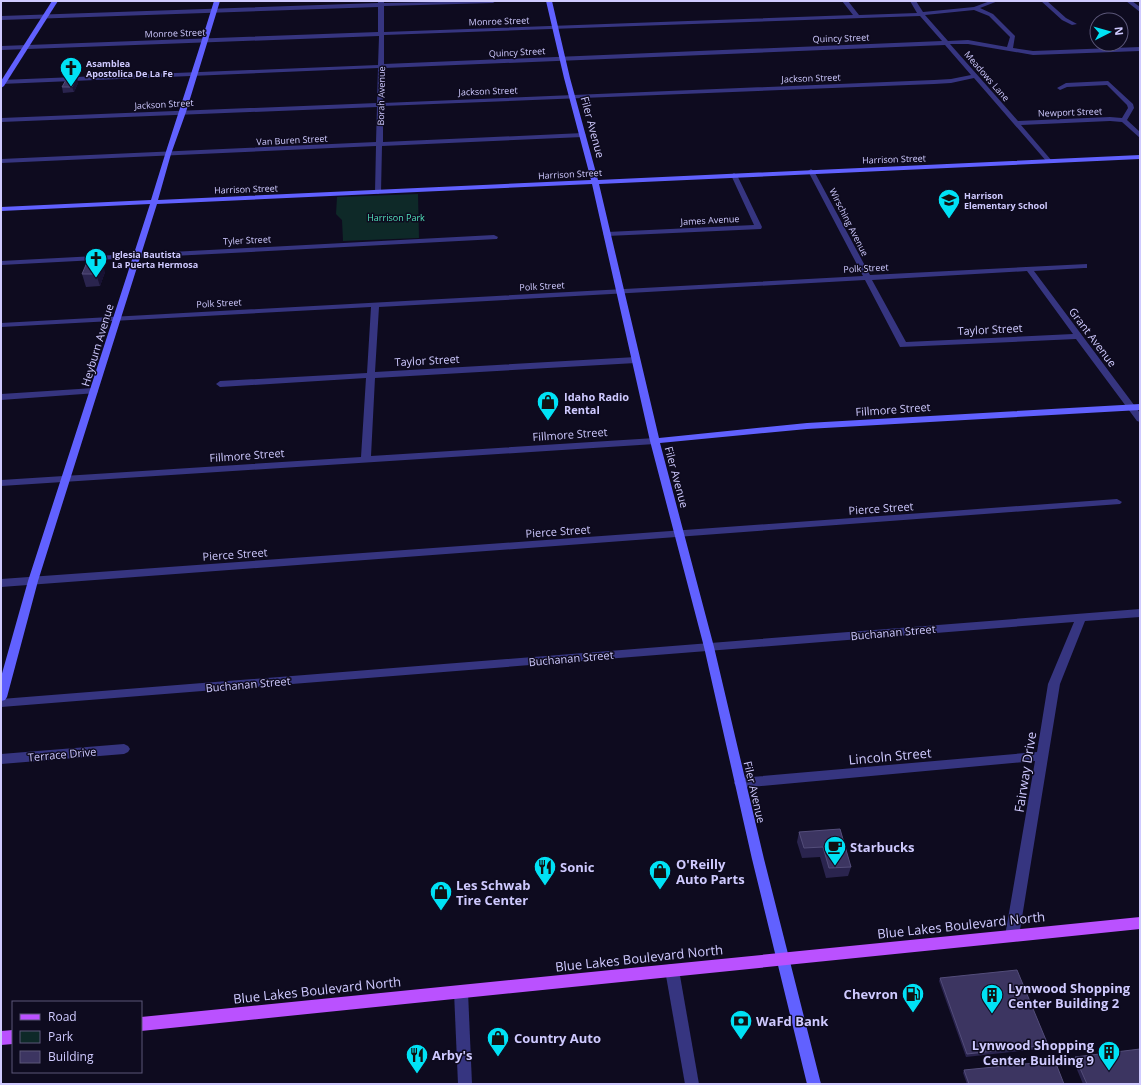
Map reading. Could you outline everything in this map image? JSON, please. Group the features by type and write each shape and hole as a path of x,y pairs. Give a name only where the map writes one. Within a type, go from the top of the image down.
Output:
{"main road":[{"name":"Blue Lakes Boulevard North","path":"142,1024 1140,923"},
{"path":"1,1038 12,1037"}],"street":[{"path":"2,83 55,1"},
{"name":"Heyburn Avenue","path":"1,697 33,581 67,478 136,256 155,202 168,154 183,112 217,1"},
{"path":"1,18 214,11 380,3 493,1"},
{"name":"Filer Avenue","path":"549,1 595,182 655,441 709,647 782,959 814,1084"},
{"path":"845,1 857,16"},
{"name":"Meadows Lane","path":"913,1 921,14 1048,161"},
{"name":"Monroe Street","path":"1,48 921,14 975,8 988,1 995,1"},
{"path":"1044,1 1064,19 1074,24"},
{"path":"1129,1 1140,10"},
{"name":"Borah Avenue","path":"378,192 382,37 380,34 380,3"},
{"path":"975,8 991,15 1013,37 1010,48"},
{"name":"Quincy Street","path":"2,83 968,42 1010,48 1033,54 1140,49"},
{"name":"Jackson Street","path":"1,120 934,82 975,76"},
{"path":"1060,88 1066,85 1108,83 1130,104 1130,108 1124,120 1140,136"},
{"name":"Newport Street","path":"1016,123 1110,119 1124,120"},
{"name":"Van Buren Street","path":"1,161 583,135"},
{"name":"Harrison Street","path":"1,209 1140,157"},
{"name":"Wirsching Avenue","path":"811,171 903,345"},
{"name":"James Avenue","path":"607,234 758,227 734,175"},
{"name":"Tyler Street","path":"1,263 494,237"},
{"name":"Polk Street","path":"1,325 1084,266"},
{"name":"Grant Avenue","path":"1029,269 1078,336 1136,408 1140,419"},
{"path":"366,459 374,305"},
{"name":"Taylor Street","path":"903,345 1078,336"},
{"name":"Taylor Street","path":"220,384 371,374 636,360"},
{"path":"1,397 94,391"},
{"name":"Fillmore Street","path":"1,483 655,441 807,426 1056,410 1136,408"},
{"name":"Pierce Street","path":"1,583 680,535 1117,502"},
{"name":"Buchanan Street","path":"1,703 1140,613"},
{"name":"Fairway Drive","path":"1012,936 1054,684 1081,618"},
{"name":"Terrace Drive","path":"1,760 124,749"},
{"name":"Lincoln Street","path":"740,783 1042,756"},
{"path":"672,970 692,1084"},
{"path":"461,992 465,1084"}],"green space":[{"name":"Harrison Park","path":"418,194 419,238 343,241 342,220 336,214 337,197"}],"building":[{"path":"77,77 72,87 62,87 67,78"},
{"path":"102,259 96,274 82,274 88,260"},
{"path":"840,829 851,867 829,868 823,847 804,848 799,832"},
{"name":"Lynwood Shopping Center Building 2","path":"1017,970 1048,1045 967,1054 940,978"},
{"name":"Lynwood Shopping Center Building 9","path":"1140,1049 1140,1084 1087,1084 1075,1057"},
{"path":"1055,1061 1064,1084 969,1084 964,1070"}],"place":[{"name":"Asamblea Apostolica De La Fe","path":"71,88"},
{"name":"Harrison Elementary School","path":"949,220"},
{"name":"Iglesia Bautista La Puerta Hermosa","path":"96,278"},
{"name":"Idaho Radio Rental","path":"548,422"},
{"name":"Starbucks","path":"835,866"},
{"name":"Sonic","path":"545,886"},
{"name":"O'Reilly Auto Parts","path":"660,890"},
{"name":"Les Schwab Tire Center","path":"441,912"},
{"name":"Chevron","path":"913,1014"},
{"name":"Lynwood Shopping Center Building 2","path":"992,1014"},
{"name":"WaFd Bank","path":"741,1040"},
{"name":"Country Auto","path":"498,1058"},
{"name":"Lynwood Shopping Center Building 9","path":"1109,1072"},
{"name":"Arby's","path":"417,1074"}]}
